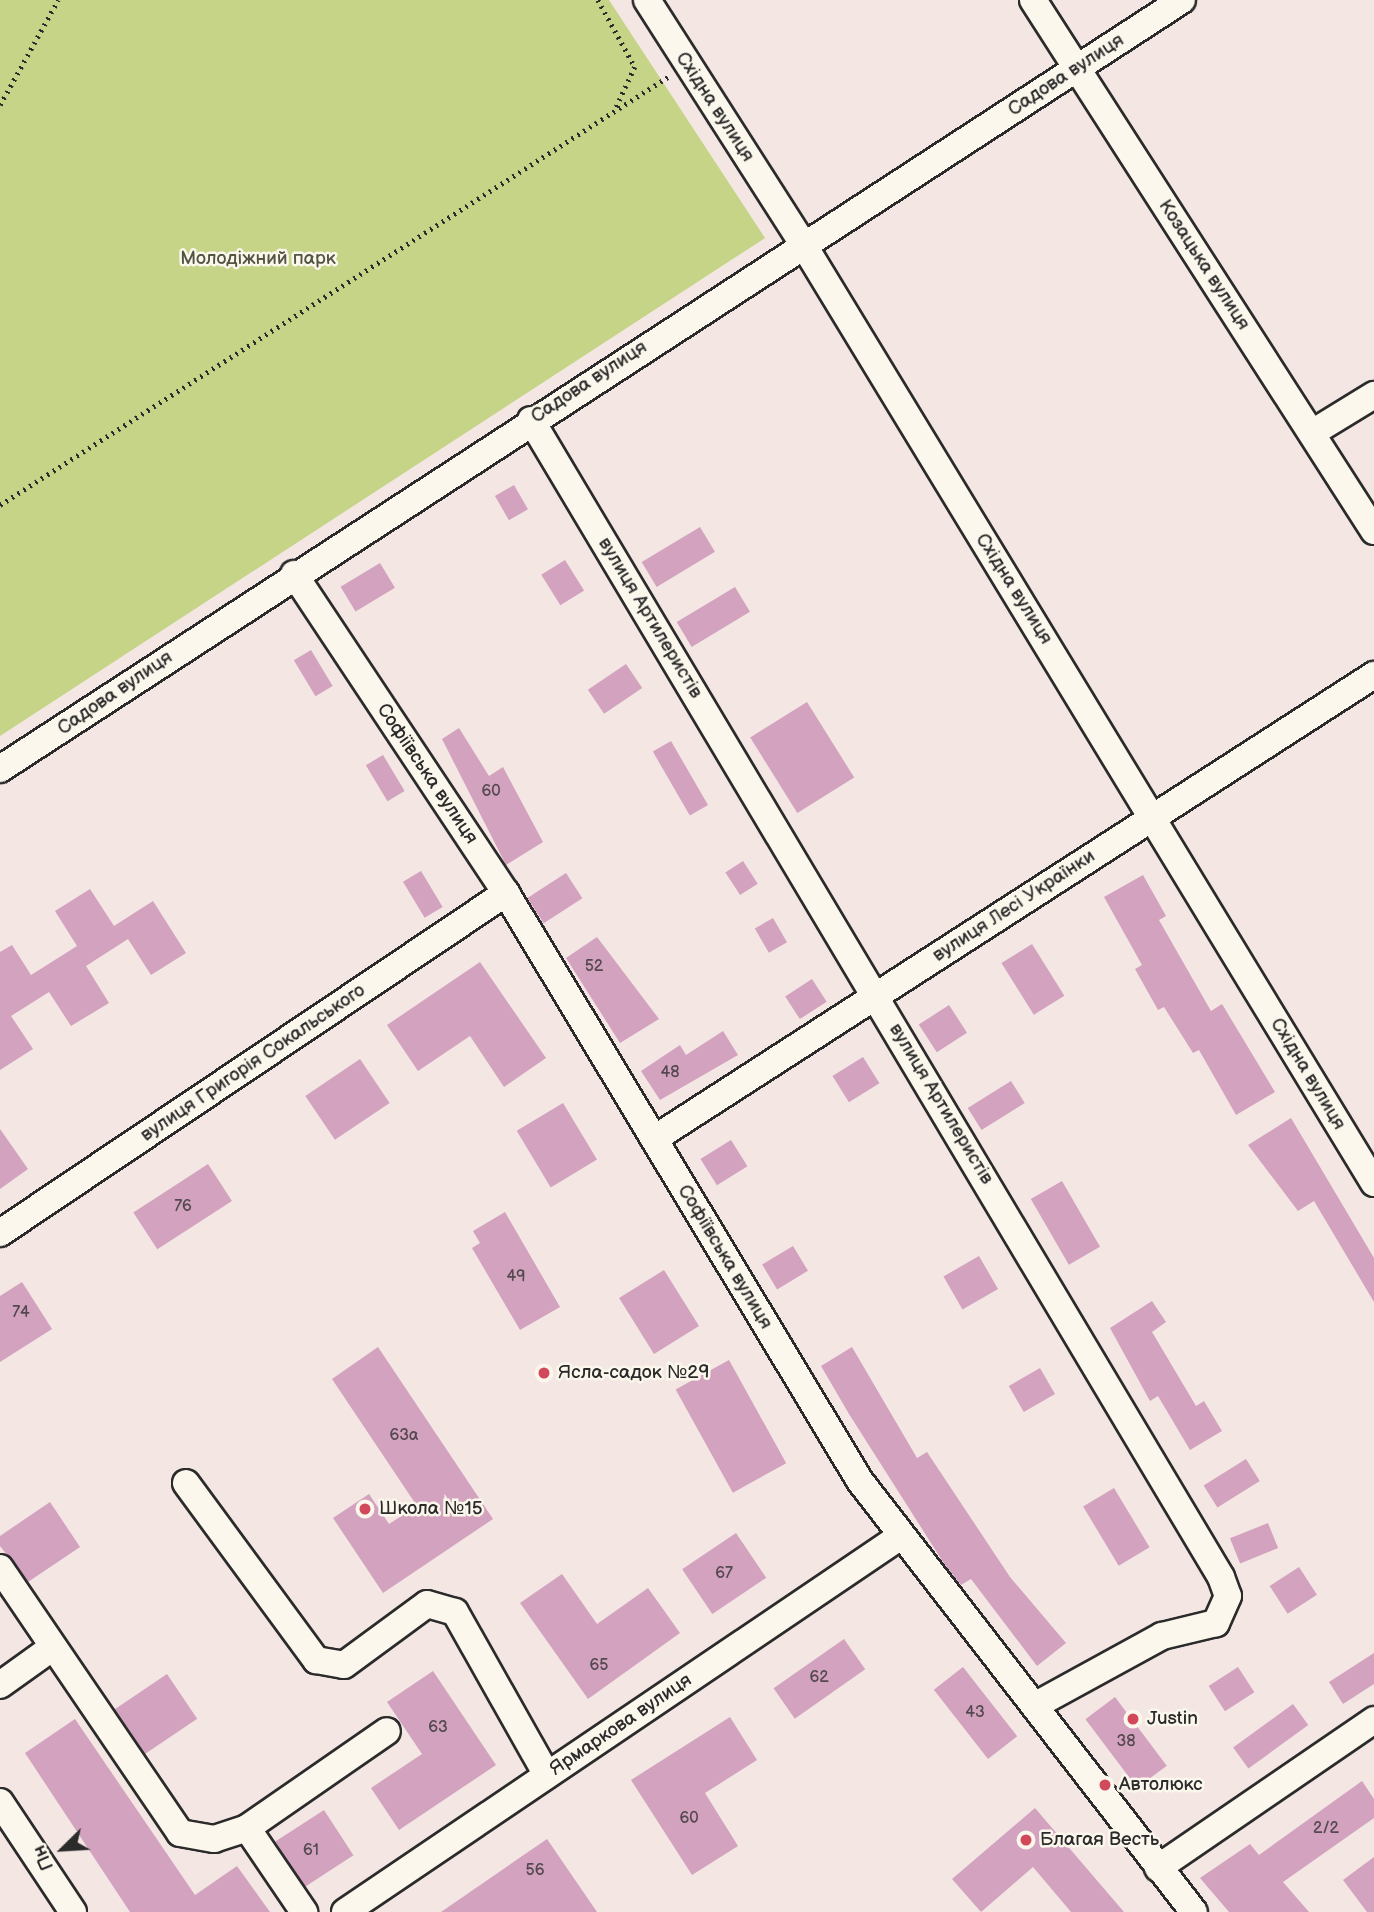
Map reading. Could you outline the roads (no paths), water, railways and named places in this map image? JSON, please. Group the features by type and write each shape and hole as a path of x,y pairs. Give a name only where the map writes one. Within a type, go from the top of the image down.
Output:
{"street":[{"name":"Східна вулиця","path":"647,0 803,244 1153,814 1374,1183"},
{"name":"Козацька вулиця","path":"1033,0 1374,531"},
{"name":"Садова вулиця","path":"0,769 294,574 1182,0"},
{"path":"1312,433 1374,395"},
{"name":"вулиця Артилеристів","path":"531,420 877,996 1227,1596 1216,1623 1162,1636 1036,1705"},
{"name":"Софіївська вулиця","path":"294,574 506,893 898,1538 1036,1705 1194,1912"},
{"name":"вулиця Лесі Українки","path":"654,1139 1153,814 1374,675"},
{"name":"вулиця Григорія Сокальського","path":"0,1233 506,893"},
{"path":"186,1483 316,1660 344,1665 426,1604 455,1612 547,1775"},
{"name":"Ярмаркова вулиця","path":"345,1912 898,1538"},
{"path":"0,1569 180,1833 214,1839 247,1828 387,1731"},
{"path":"0,1685 53,1647"},
{"path":"1158,1868 1374,1720"},
{"path":"0,1802 74,1912"},
{"path":"247,1828 304,1912"}],"place":[{"name":"Ясла-садок №29","path":"544,1373"},
{"name":"Школа №15","path":"365,1509"},
{"name":"Justin","path":"1133,1719"},
{"name":"Автолюкс","path":"1105,1785"},
{"name":"Благая Весть","path":"1026,1840"}],"park label":[{"name":"Молодіжний парк","path":"258,259"}]}
